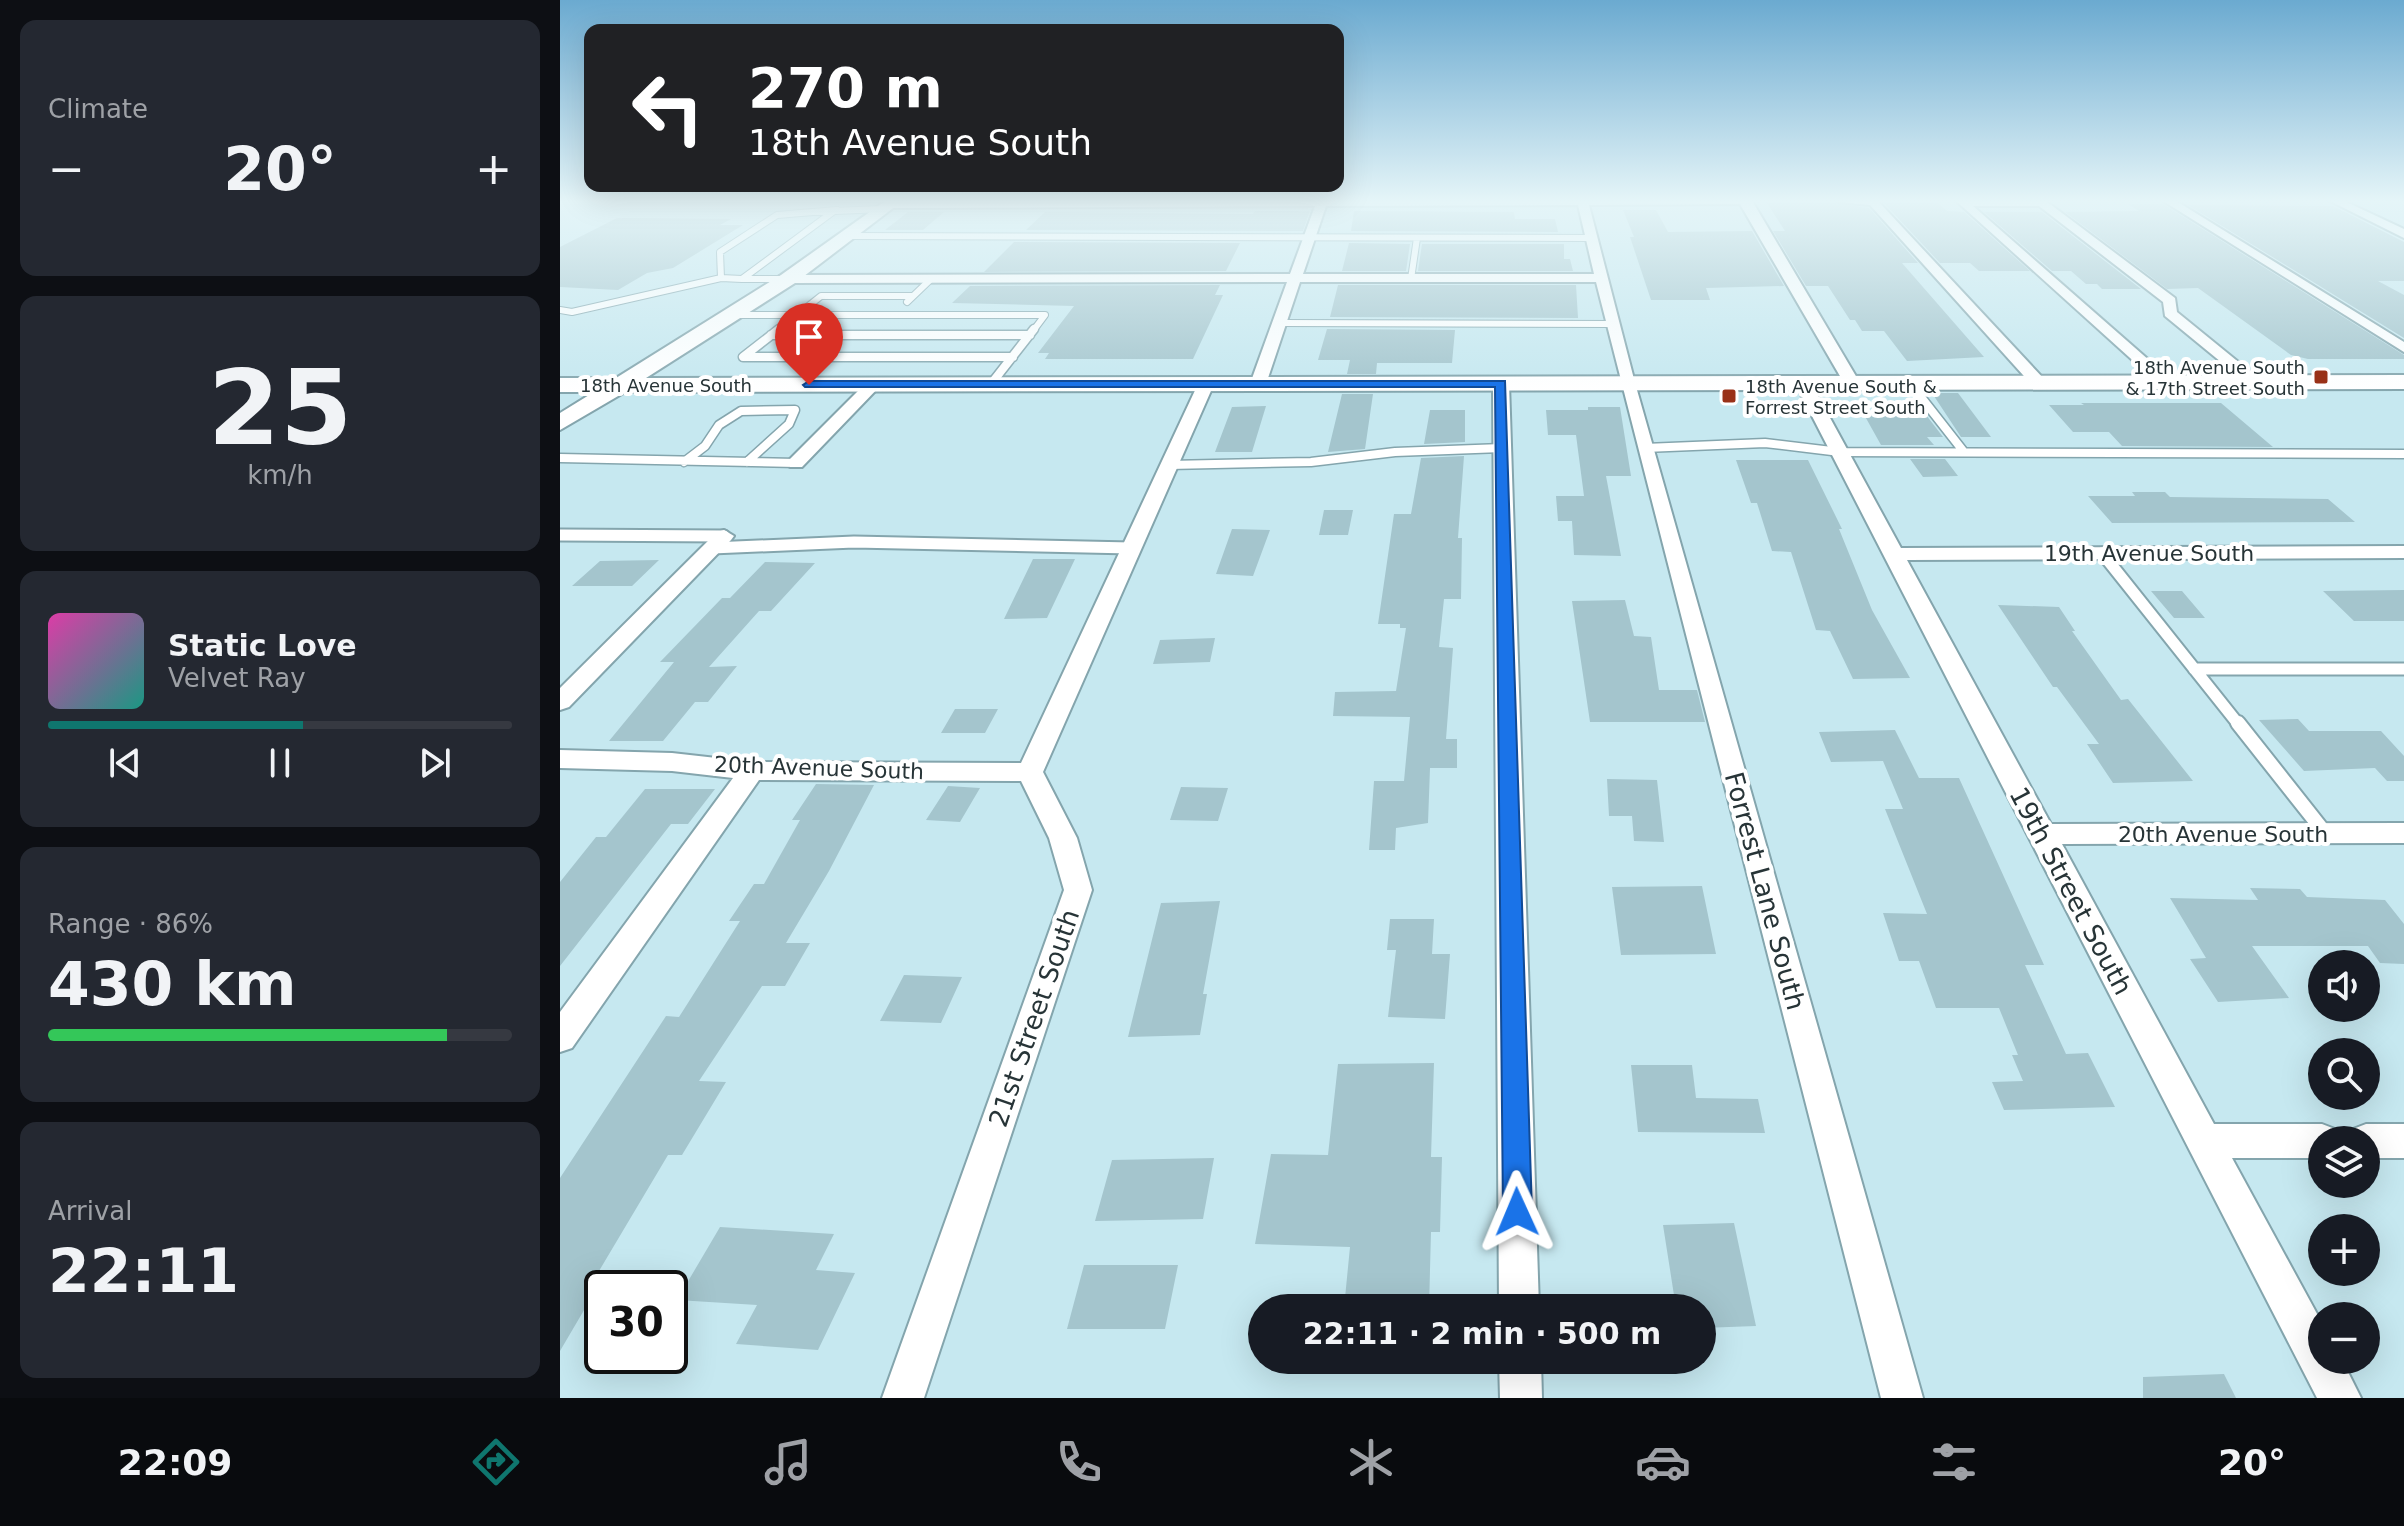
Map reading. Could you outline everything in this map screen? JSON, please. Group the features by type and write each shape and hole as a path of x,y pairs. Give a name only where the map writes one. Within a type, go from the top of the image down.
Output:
{"street":[{"path":"560,423 808,264"},
{"path":"1258,384 1300,264"},
{"name":"Forrest Lane South","path":"1599,264 1627,383 1902,1398"},
{"path":"1783,264 1852,383"},
{"path":"1930,264 2038,382"},
{"path":"2032,264 2166,382"},
{"path":"2122,264 2170,301 2170,313 2255,382"},
{"path":"2270,264 2404,348"},
{"path":"788,279 1602,278"},
{"name":"18th Avenue South","path":"560,385 2404,382"},
{"path":"1501,383 1519,1294"},
{"name":"19th Street South","path":"1803,383 2340,1398"},
{"path":"1030,772 1206,384"},
{"path":"796,463 873,385"},
{"path":"560,702 718,542"},
{"name":"19th Avenue South","path":"1893,554 2404,552"},
{"name":"20th Avenue South","path":"560,759 672,762 752,771 1030,772"},
{"path":"560,1038 752,771"},
{"name":"21st Street South","path":"903,1398 1078,890 1063,838 1030,772"},
{"name":"20th Avenue South","path":"2041,834 2404,833"},
{"path":"2204,1141 2308,1141"},
{"path":"2380,1141 2404,1141"},
{"path":"1520,1374 1521,1398"}],"lane":[{"path":"720,264 721,278"},
{"path":"742,279 762,264"},
{"path":"1411,279 1413,264"},
{"path":"560,310 572,312 721,278 788,279"},
{"path":"893,315 931,279"},
{"path":"913,296 821,296 743,357 1013,357"},
{"path":"731,315 1045,315 991,384"},
{"path":"1279,323 1613,324"},
{"path":"771,335 1030,335"},
{"path":"1910,383 1964,452"},
{"path":"684,462 705,446 719,425 741,411 795,410 789,424 747,462"},
{"path":"1645,448 1765,443 1840,452 2404,454"},
{"path":"1169,465 1311,462 1395,452 1502,448"},
{"path":"560,458 796,463"},
{"path":"560,535 718,542 1131,548"},
{"path":"2102,553 2325,833"},
{"path":"2194,669 2404,669"}],"building":[{"path":"560,264 679,264 647,273 618,290 560,287"},
{"path":"992,264 1229,264 1226,271 984,272"},
{"path":"1344,264 1407,264 1406,271 1342,271"},
{"path":"1419,264 1571,264 1573,271 1418,271"},
{"path":"1639,264 1771,264 1784,286 1706,288 1710,300 1651,300"},
{"path":"1793,264 1903,264 1984,357 1907,361 1884,331 1862,331 1855,320 1850,320 1828,286 1806,286"},
{"path":"1971,264 2022,264 2030,271 1979,271"},
{"path":"2044,264 2109,264 2141,289 2102,289 2097,284 2086,284 2071,271 2052,271"},
{"path":"2134,264 2259,264 2404,355 2404,359 2308,359 2291,355 2198,288 2167,289"},
{"path":"2284,264 2404,264 2404,281 2378,281 2404,295 2404,338"},
{"path":"1220,285 1215,295 1223,295 1193,359 1045,359 1049,353 1038,353 1074,306 952,303 970,286"},
{"path":"1338,285 1576,285 1578,318 1330,317"},
{"path":"1327,329 1455,330 1452,363 1377,363 1376,374 1347,374 1350,360 1318,360"},
{"path":"1932,393 1958,393 1991,437 1961,437"},
{"path":"1342,394 1373,394 1365,449 1328,452"},
{"path":"2081,403 2221,403 2273,447 2122,446 2109,432 2073,432 2049,405 2084,405"},
{"path":"1266,406 1252,452 1215,452 1232,407"},
{"path":"1588,407 1620,407 1631,476 1606,476 1621,556 1574,555 1572,521 1558,521 1556,496 1584,496 1576,435 1548,435 1546,410 1588,410"},
{"path":"1430,410 1465,410 1465,442 1424,444"},
{"path":"1862,411 1923,411 1943,437 1927,437 1934,445 1881,445"},
{"path":"1464,456 1458,538 1462,538 1461,599 1444,599 1439,647 1453,648 1446,739 1457,739 1457,768 1430,768 1428,823 1396,828 1395,850 1369,850 1374,781 1404,781 1410,717 1333,716 1335,692 1396,691 1406,628 1400,628 1400,624 1378,624 1394,514 1411,514 1421,458"},
{"path":"1910,459 1945,459 1958,476 1923,477"},
{"path":"1736,460 1808,460 1842,529 1839,529 1872,610 1910,678 1853,679 1830,631 1816,630 1791,552 1772,551 1757,503 1751,503"},
{"path":"2132,492 2165,492 2170,497 2328,499 2355,522 2112,523 2088,496 2135,496"},
{"path":"1324,510 1353,510 1348,535 1319,535"},
{"path":"1232,529 1270,530 1253,576 1216,574"},
{"path":"1033,559 1075,559 1047,618 1004,619"},
{"path":"659,560 632,586 572,586 600,561"},
{"path":"765,562 815,563 771,611 759,611 709,667 737,666 708,702 695,702 663,741 609,741 674,662 660,662 722,598 730,598"},
{"path":"2404,590 2404,621 2354,621 2323,591"},
{"path":"2151,591 2182,591 2205,618 2174,618"},
{"path":"1625,600 1634,636 1651,637 1659,690 1697,690 1705,722 1590,722 1572,601"},
{"path":"1998,605 2059,607 2075,631 2072,631 2121,700 2128,699 2193,781 2113,783 2087,744 2099,744 2057,687 2053,687"},
{"path":"1215,638 1210,662 1153,664 1160,640"},
{"path":"955,709 998,709 985,733 941,733"},
{"path":"2298,719 2309,731 2381,731 2404,756 2404,781 2387,781 2375,768 2304,771 2259,720"},
{"path":"1895,730 1919,778 1959,778 2044,965 2025,965 2066,1054 2088,1053 2115,1107 2004,1110 1992,1082 2023,1081 2012,1055 2018,1055 1999,1008 1936,1008 1919,961 1899,961 1883,913 1927,914 1885,809 1903,809 1883,761 1831,762 1819,732"},
{"path":"1607,779 1657,780 1664,842 1634,841 1632,816 1609,816"},
{"path":"816,784 874,785 829,871 786,943 810,943 785,986 762,986 699,1081 726,1082 682,1155 668,1155 600,1270 584,1270 584,1310 560,1351 560,1178 666,1016 679,1017 740,921 729,921 754,884 764,884 800,820 792,820"},
{"path":"948,786 980,788 960,822 926,820"},
{"path":"1181,787 1228,788 1218,821 1170,820"},
{"path":"645,789 715,789 688,824 671,824 560,966 560,882 596,837 606,837"},
{"path":"1702,886 1716,954 1621,955 1612,887"},
{"path":"2250,888 2300,889 2307,897 2385,900 2404,924 2404,964 2380,963 2380,950 2371,950 2368,946 2252,946 2289,998 2218,1002 2190,959 2206,958 2170,898 2258,900"},
{"path":"1220,901 1203,994 1207,994 1200,1035 1128,1037 1161,903"},
{"path":"1390,919 1434,919 1432,954 1450,954 1445,1019 1388,1017 1396,950 1387,950"},
{"path":"904,975 962,977 941,1023 880,1021"},
{"path":"1434,1063 1431,1157 1442,1157 1440,1232 1431,1232 1429,1294 1345,1294 1350,1247 1255,1244 1271,1154 1328,1155 1338,1064"},
{"path":"1631,1065 1692,1065 1696,1098 1758,1099 1765,1133 1638,1132"},
{"path":"1214,1158 1203,1219 1095,1221 1112,1160"},
{"path":"1734,1223 1756,1326 1716,1327 1716,1294 1674,1294 1663,1225"},
{"path":"720,1227 834,1234 816,1270 855,1273 818,1350 736,1344 757,1305 688,1301 688,1281"},
{"path":"1084,1265 1178,1265 1165,1329 1067,1329"},
{"path":"2224,1374 2236,1398 2143,1398 2143,1377"}],"place":[{"name":"18th Avenue South & 17th Street South","path":"2321,377"},
{"name":"18th Avenue South & Forrest Street South","path":"1729,396"}],"route":[{"path":"809,385 1501,383 1517,1212"}]}
